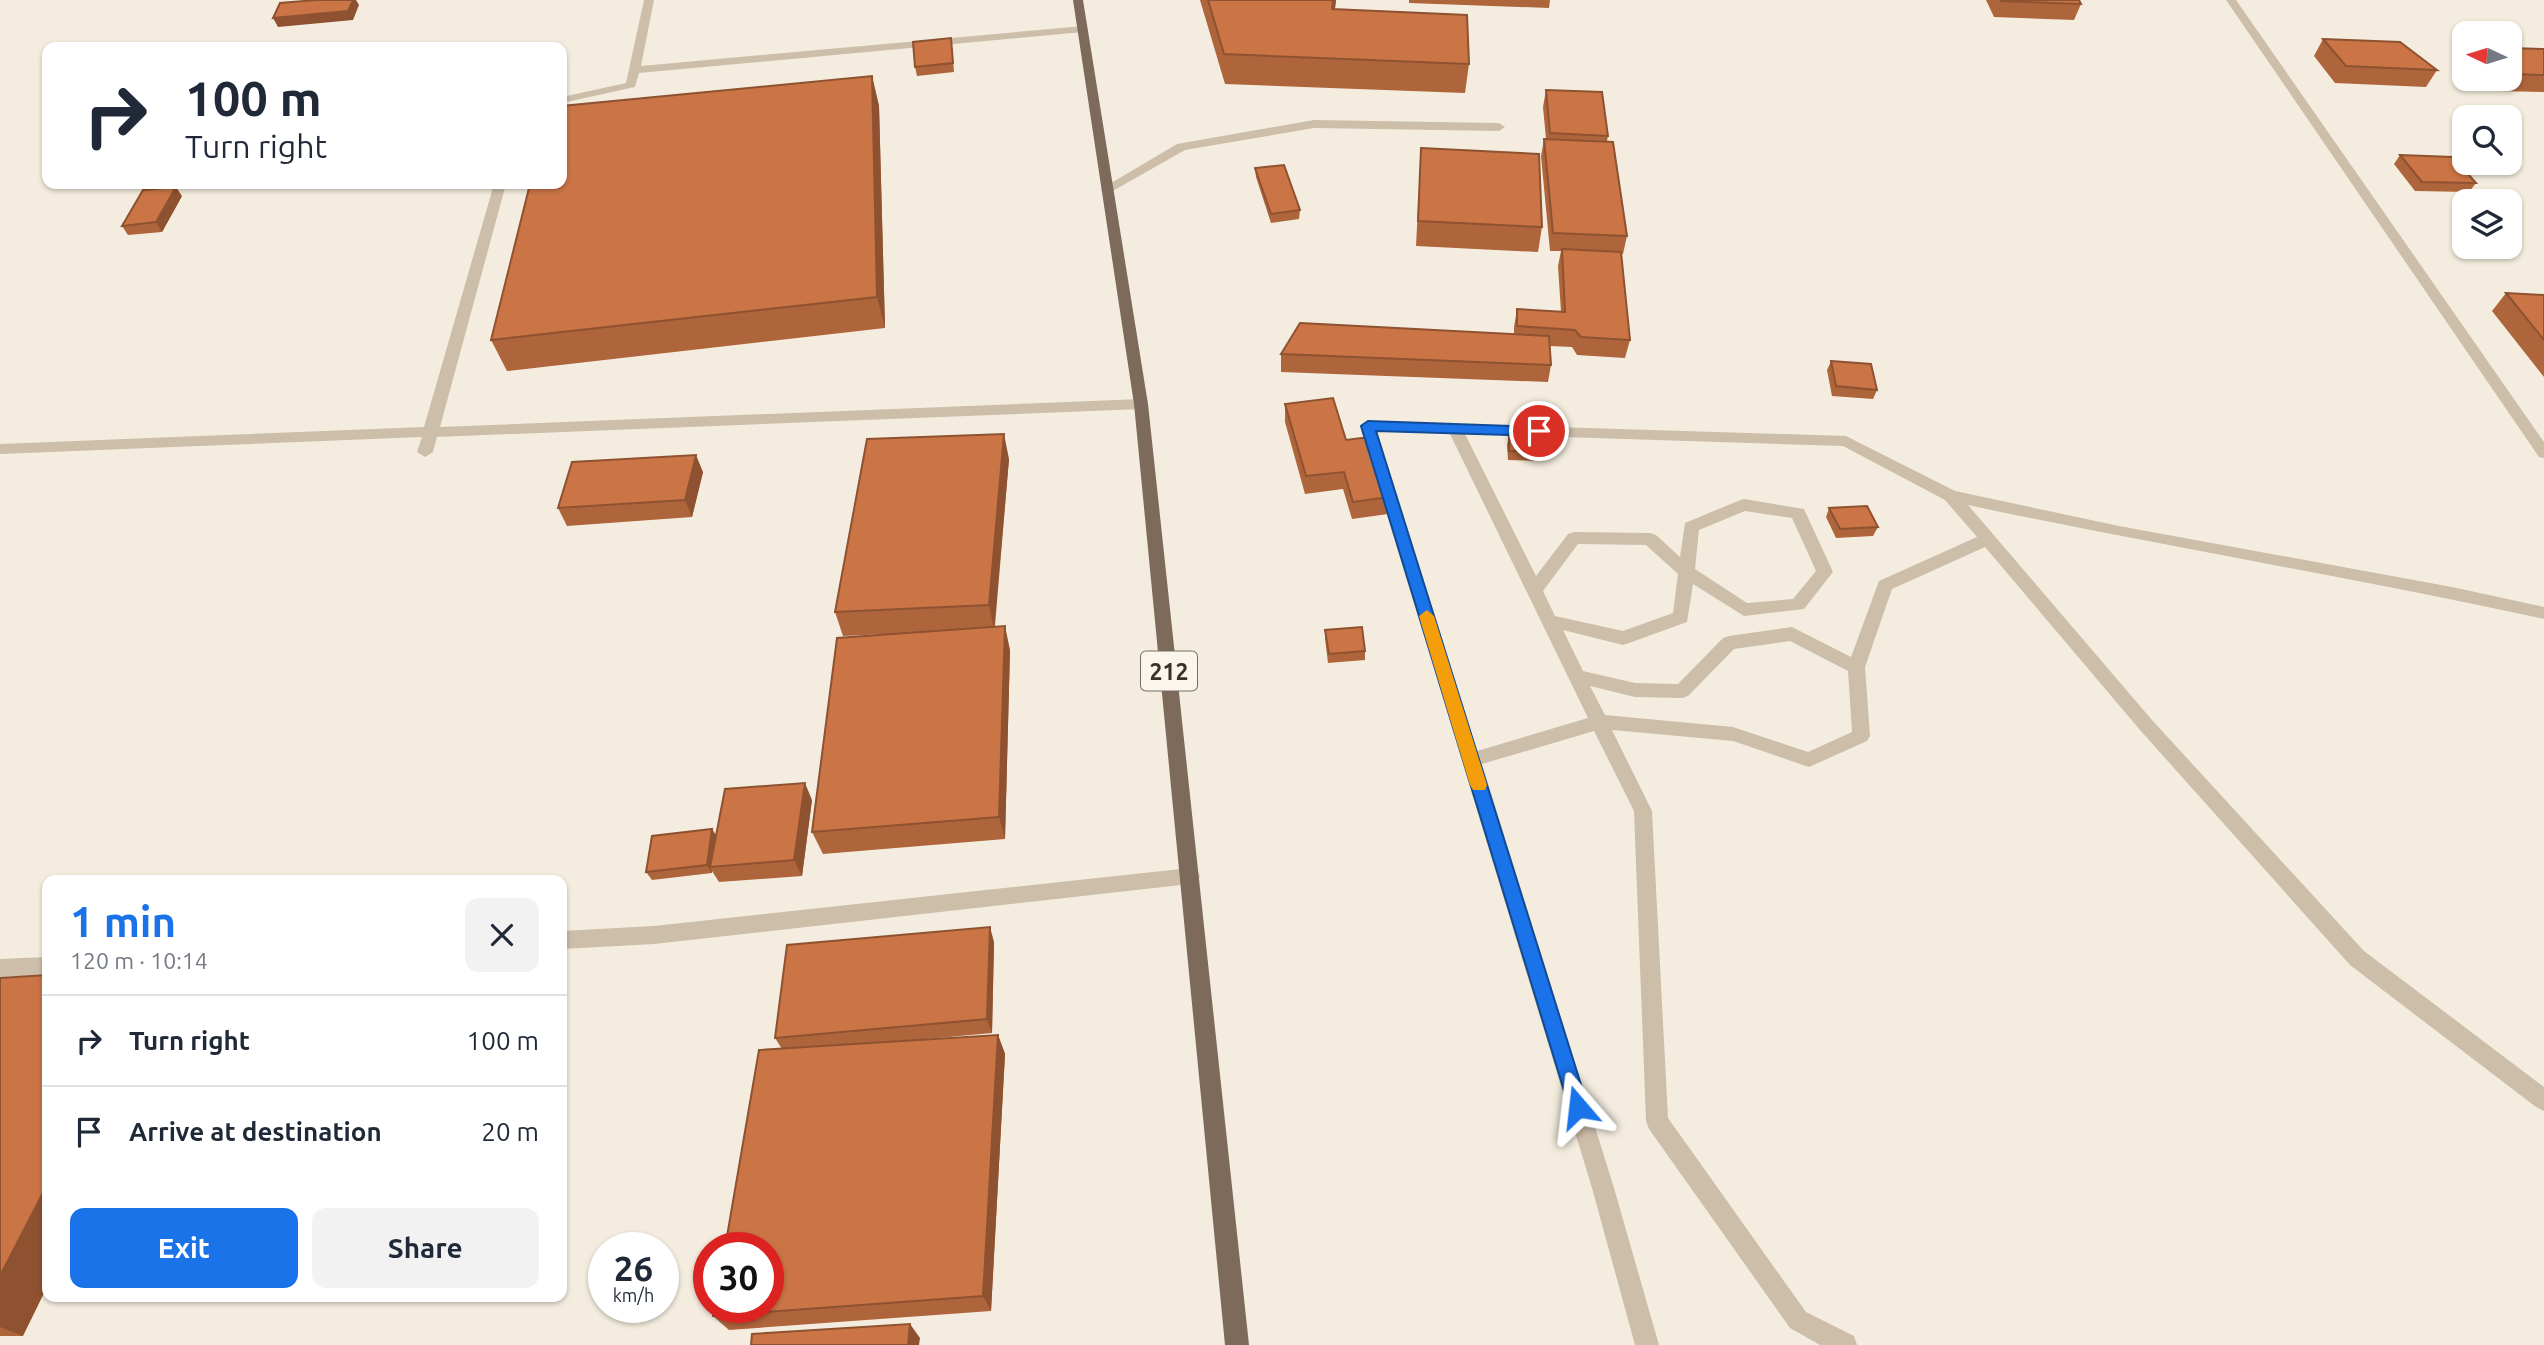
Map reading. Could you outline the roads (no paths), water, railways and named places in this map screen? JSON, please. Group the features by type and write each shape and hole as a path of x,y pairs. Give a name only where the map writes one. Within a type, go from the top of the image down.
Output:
{"main road":[{"name":"212","path":"1078,0 1141,404 1237,1345"}],"street":[{"path":"567,99 631,85 649,0"},
{"path":"2231,0 2544,453"},
{"path":"634,70 1083,29"},
{"path":"1107,189 1181,147 1314,124 1500,127"},
{"path":"425,453 499,189"},
{"path":"0,449 1141,404"},
{"path":"1647,1345 1603,1188 1368,426 1846,441 1951,496 2119,532 2544,612"},
{"path":"1455,429 1643,811 1657,1121 1798,1320 1845,1345"},
{"path":"1951,496 2146,725 2357,958 2544,1100"},
{"path":"1535,589 1574,538 1650,539 1685,571 1744,610 1798,605 1825,572 1798,513 1744,505 1691,527 1685,571 1681,617 1623,638 1550,621"},
{"path":"1471,760 1599,722 1733,734 1809,761 1861,736 1856,667 1885,584 1988,539"},
{"path":"1577,676 1635,690 1682,691 1728,643 1792,634 1856,667"},
{"path":"567,940 654,935 1190,876"},
{"path":"0,968 42,966"}]}
